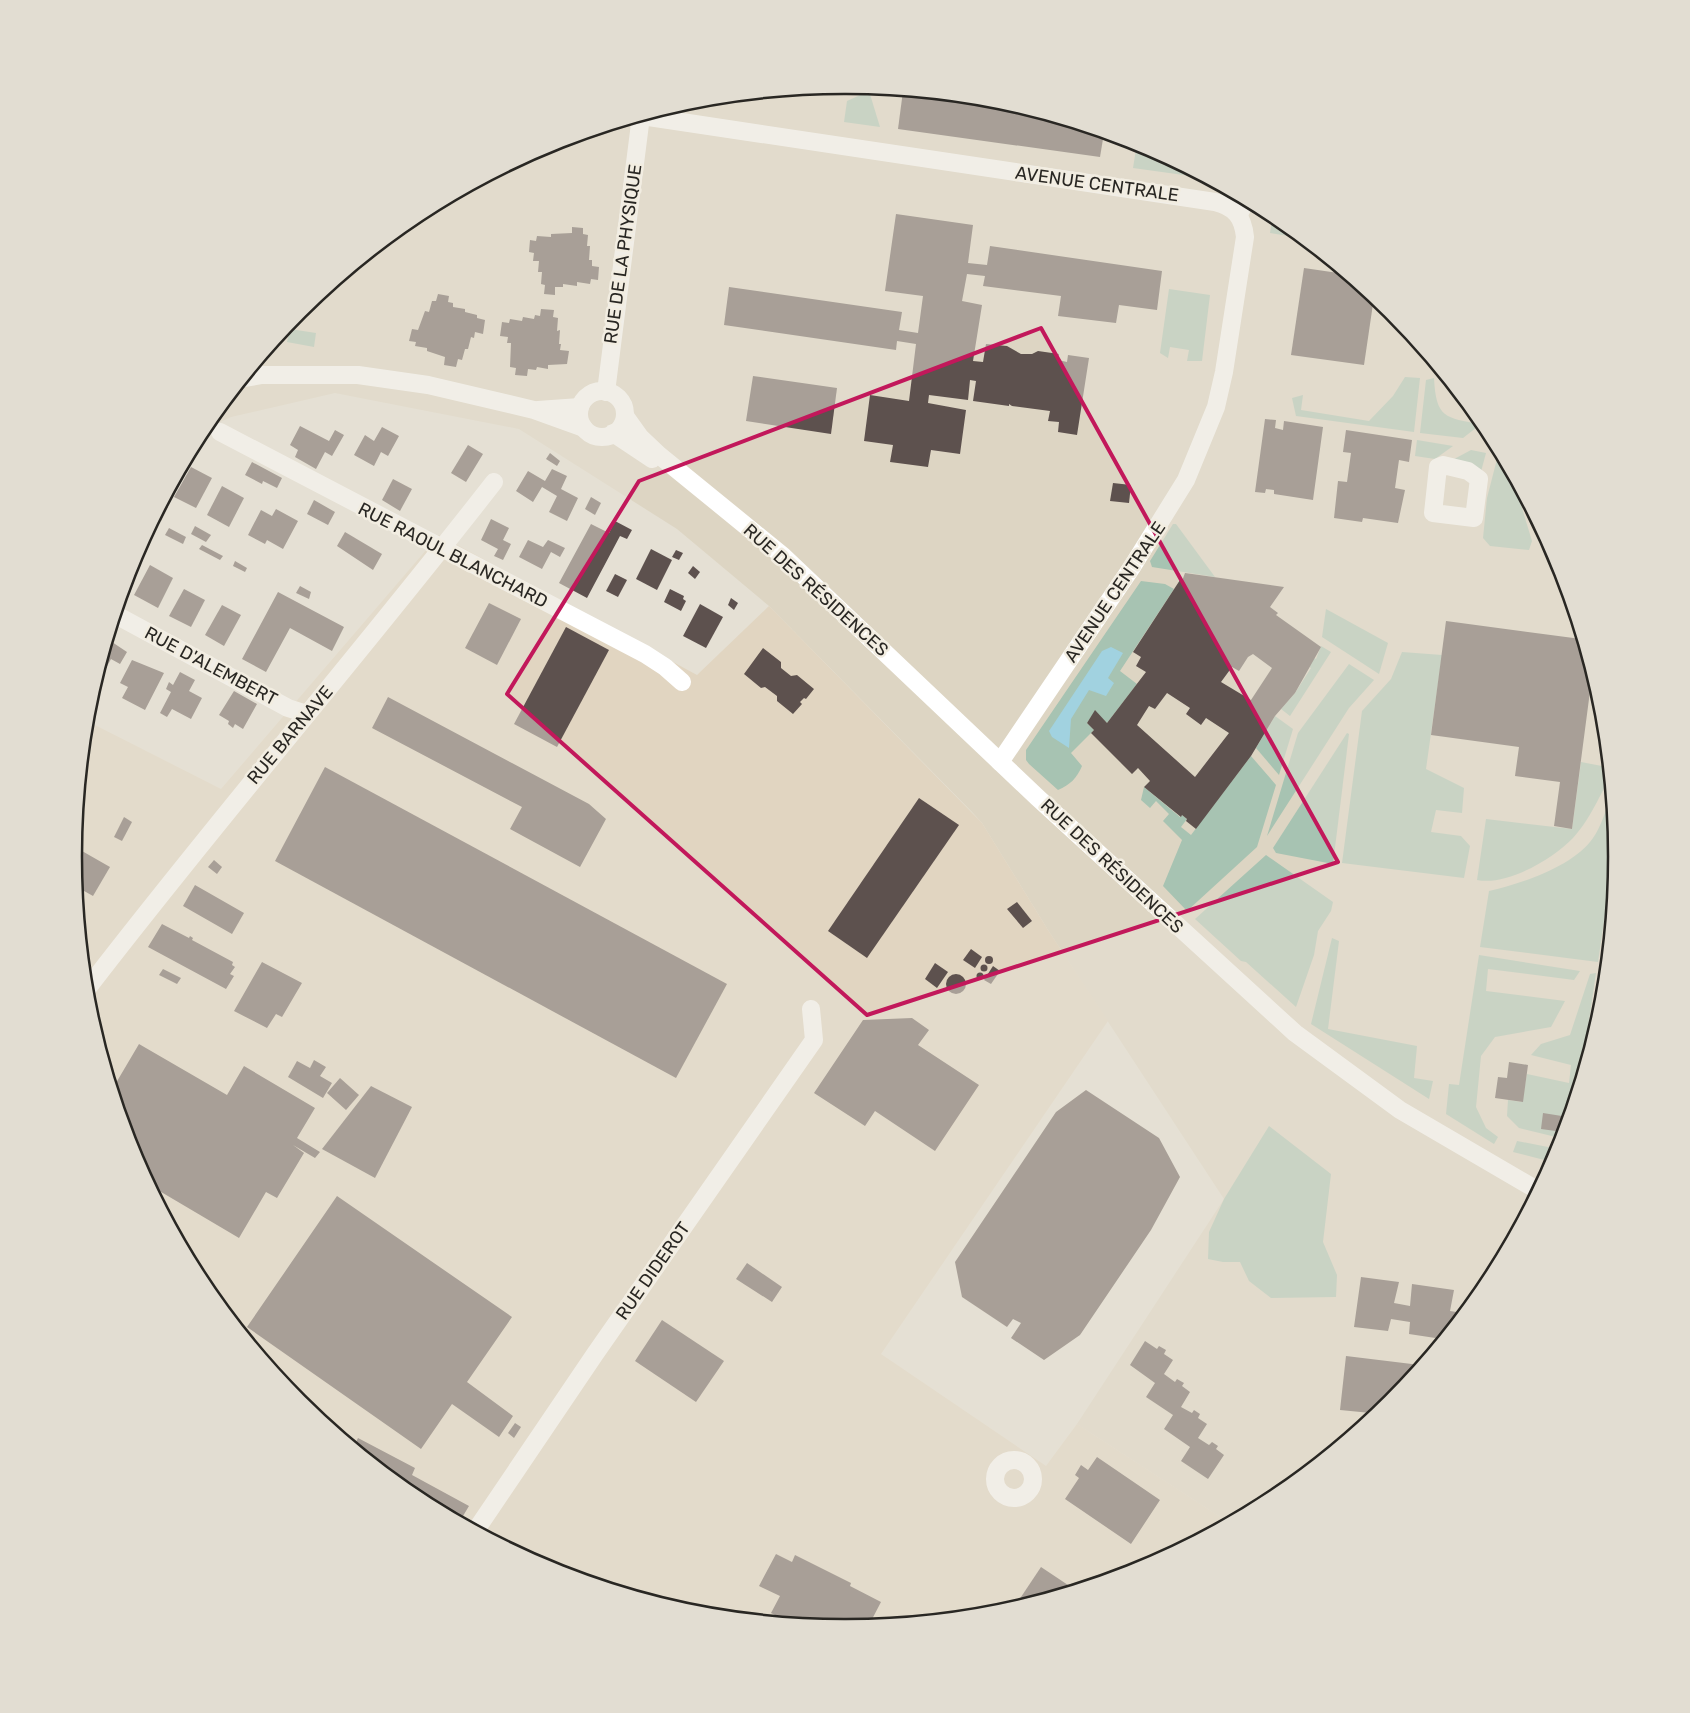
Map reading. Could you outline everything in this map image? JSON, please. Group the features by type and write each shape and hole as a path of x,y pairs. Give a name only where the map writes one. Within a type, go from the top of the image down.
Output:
{"street":[{"name":"AVENUE CENTRALE","path":"656,118 1242,207 1245,237 1228,357 1216,407 1186,480 1132,567 1000,762"},
{"name":"RUE DE LA PHYSIQUE","path":"606,392 640,122"},
{"path":"253,377 358,375 428,385 534,410 584,428 595,435 602,436 613,433 620,428 624,416 621,402 606,392 600,391 588,396 580,407 580,421 584,428"},
{"path":"534,410 580,407"},
{"name":"RUE DES RÉSIDENCES","path":"624,416 659,455 783,556 1157,908 1296,1033 1400,1110 1532,1187"},
{"name":"RUE RAOUL BLANCHARD","path":"220,432 442,550 645,654 665,667 682,682"},
{"name":"RUE DES RÉSIDENCES","path":"613,433 718,502"},
{"name":"RUE BARNAVE","path":"93,981 217,823 442,550 494,482"},
{"name":"RUE D'ALEMBERT","path":"121,618 288,708 307,714"},
{"name":"RUE DIDEROT","path":"479,1525 595,1354 814,1040 811,1009"}],"highlighted area":[{"path":"1041,328 1338,862 867,1015 507,694 639,481"}],"shaded area":[{"path":"845,94 895,96 945,101 994,109 1042,120 1090,134 1137,152 1182,173 1226,196 1269,223 1309,252 1348,283 1384,317 1418,354 1450,392 1479,433 1505,475 1529,519 1567,611 1582,659 1601,757 1608,856 1606,906 1601,956 1582,1054 1567,1102 1529,1194 1479,1280 1450,1321 1384,1396 1348,1430 1269,1490 1223,1519 1077,1424 1224,1199 1048,930 982,823 769,606 677,529 519,429 335,393 231,417 218,423 240,392 306,317 342,283 381,252 421,223 464,196 553,152 600,134 696,109 745,101"},
{"path":"439,535 697,675 769,606 982,823 1048,930 1108,1021 881,1354 1046,1466 1077,1424 1223,1519 1137,1561 1090,1579 1042,1593 994,1604 945,1612 895,1617 845,1619 795,1617 745,1612 696,1604 600,1579 553,1561 464,1517 421,1490 381,1461 342,1430 306,1396 240,1321 211,1280 161,1194 123,1102 108,1054 89,956 84,906 82,856 84,807 94,725 221,789"}],"green space":[{"path":"861,95 870,95 880,127 844,122 847,101"},
{"path":"1136,151 1187,175 1133,168"},
{"path":"1271,225 1286,236 1270,233"},
{"path":"1169,289 1210,295 1202,361 1187,361 1189,350 1170,347 1168,358 1160,353"},
{"path":"294,330 316,333 314,347 287,342 288,336"},
{"path":"1405,377 1420,378 1414,432 1296,416 1292,398 1303,395 1301,410 1369,421 1393,396"},
{"path":"1434,378 1437,401 1440,409 1445,414 1459,420 1471,422 1476,428 1463,438 1420,433 1426,380"},
{"path":"1417,440 1453,446 1435,459 1415,456"},
{"path":"1471,450 1486,453 1479,479 1443,465"},
{"path":"1496,461 1521,504 1532,541 1529,550 1490,546 1483,538 1487,498"},
{"path":"1173,524 1176,524 1215,577 1152,567 1150,561"},
{"path":"1141,581 1165,584 1174,589 1120,671 1137,684 1107,723 1095,711 1087,723 1094,730 1071,753 1082,766 1073,781 1058,790 1029,764 1026,760 1026,750"},
{"path":"1326,609 1388,643 1379,674 1322,637"},
{"path":"1321,646 1331,652 1290,716 1281,709 1295,693 1311,668 1308,666 1314,658 1316,659"},
{"path":"1402,652 1442,655 1426,769 1464,788 1462,813 1436,810 1431,832 1461,836 1470,846 1464,878 1342,863 1362,711 1391,679"},
{"path":"1349,664 1374,680 1349,708 1267,836 1298,733"},
{"path":"1275,716 1293,729 1279,775 1256,748"},
{"path":"1347,733 1349,734 1333,864 1276,853 1273,848"},
{"path":"1251,756 1276,785 1257,847 1187,911 1163,886 1182,840 1163,821 1169,814 1156,801 1150,808 1141,800 1144,787 1180,817 1182,815 1187,819 1181,827 1191,835"},
{"path":"1581,762 1602,766 1604,789 1592,812 1573,838 1554,854 1529,869 1502,879 1477,880 1486,819 1572,829"},
{"path":"1606,811 1608,856 1606,906 1598,962 1480,947 1489,891 1531,879 1560,865 1584,848 1596,834"},
{"path":"1266,855 1333,902 1331,911 1318,931 1314,955 1296,1007 1195,919"},
{"path":"1332,938 1339,941 1328,1029 1417,1046 1414,1078 1433,1081 1429,1099 1311,1024"},
{"path":"1479,955 1580,971 1574,980 1488,969 1486,991 1565,1001 1551,1027 1495,1037 1481,1056 1476,1107 1486,1128 1498,1137 1494,1144 1446,1114 1449,1084 1459,1085"},
{"path":"1596,973 1582,1054 1554,1136 1519,1128 1507,1116 1508,1100 1522,1102 1527,1074 1569,1083 1571,1065 1531,1055 1541,1044 1570,1035 1590,974"},
{"path":"1269,1126 1331,1174 1323,1242 1337,1275 1336,1297 1271,1298 1249,1281 1240,1262 1223,1262 1208,1259 1209,1232 1224,1199"},
{"path":"1517,1141 1549,1147 1544,1160 1513,1152"}],"water":[{"path":"1111,647 1123,653 1108,678 1114,683 1106,696 1089,690 1071,719 1069,748 1052,737 1049,731 1102,651"}],"building":[{"path":"902,97 994,109 1042,120 1103,139 1100,157 898,129"},
{"path":"896,214 973,225 968,263 987,265 990,246 1162,271 1157,310 1119,305 1116,323 1058,316 1061,296 983,286 985,276 967,274 962,301 982,305 973,361 983,362 986,344 1007,346 1021,354 1032,354 1038,351 1059,354 1058,360 1067,362 1068,355 1089,358 1077,435 1058,432 1059,422 1048,421 1050,411 1009,404 1009,406 973,401 976,381 970,380 968,400 929,395 928,403 966,410 960,454 931,450 928,467 890,462 893,445 864,441 870,395 909,401 916,344 897,341 896,350 724,325 729,287 902,312 899,330 918,333 923,296 885,291"},
{"path":"572,227 583,228 583,234 588,235 587,246 590,246 589,260 592,260 592,266 599,267 598,280 591,279 590,284 577,282 577,286 563,284 563,287 555,287 555,295 544,294 545,285 541,284 542,272 538,272 539,261 533,261 534,253 529,252 530,240 536,241 537,236 551,237 551,234 572,233"},
{"path":"1304,268 1335,273 1373,306 1364,365 1291,355"},
{"path":"438,294 449,296 448,302 453,303 453,307 465,309 465,312 477,315 477,318 485,320 483,334 475,332 474,338 471,337 468,349 465,349 462,360 458,359 456,367 444,365 445,357 427,351 427,348 415,346 416,342 409,341 412,329 418,330 425,311 429,312 432,301 436,301"},
{"path":"541,309 554,310 553,317 558,318 557,331 560,330 560,350 569,351 567,364 548,365 548,369 537,367 536,370 528,369 527,376 515,375 516,368 510,367 511,343 507,343 508,337 500,336 502,322 509,323 510,319 522,321 523,317 534,319 535,315 540,316"},
{"path":"753,376 837,388 831,434 746,421"},
{"path":"1265,419 1276,420 1275,428 1283,430 1284,421 1323,427 1313,500 1274,494 1274,490 1266,489 1265,493 1255,492"},
{"path":"300,426 329,441 335,430 344,435 332,456 325,452 316,469 295,457 298,450 290,445"},
{"path":"382,427 399,436 388,456 381,452 374,466 354,455 365,435 374,441"},
{"path":"1346,430 1412,440 1409,462 1399,460 1395,488 1405,490 1398,523 1363,518 1362,522 1334,518 1338,481 1347,482 1351,453 1343,452"},
{"path":"468,445 483,454 466,482 451,473"},
{"path":"550,453 560,461 557,466 546,459"},
{"path":"252,462 282,478 277,488 263,481 262,484 245,475"},
{"path":"191,467 212,478 196,508 174,497"},
{"path":"552,469 567,476 561,489 578,498 567,521 549,512 557,496 542,487 533,502 516,491 528,471 545,481"},
{"path":"393,479 412,489 400,511 382,500"},
{"path":"1113,483 1131,485 1129,503 1110,501"},
{"path":"222,486 244,498 229,527 207,515"},
{"path":"591,497 601,503 595,515 585,509"},
{"path":"314,500 335,512 328,525 307,514"},
{"path":"276,509 298,521 283,549 267,540 265,544 248,535 261,510 272,516"},
{"path":"491,519 509,528 503,540 511,544 503,560 494,556 498,549 481,540"},
{"path":"615,521 632,530 627,539 620,536 587,598 559,583 591,524 609,533"},
{"path":"195,526 211,535 206,542 191,534"},
{"path":"169,528 186,537 183,544 165,535"},
{"path":"345,532 382,554 373,570 337,546"},
{"path":"528,540 543,547 548,540 565,548 560,557 551,552 542,569 519,557"},
{"path":"202,545 223,556 220,560 199,549"},
{"path":"651,549 672,560 657,590 636,579"},
{"path":"676,550 683,553 679,560 672,557"},
{"path":"235,561 247,568 245,572 233,566"},
{"path":"150,565 173,578 158,608 134,595"},
{"path":"693,566 700,572 695,579 688,573"},
{"path":"1185,573 1284,587 1270,607 1278,613 1276,615 1321,647 1295,693 1275,716 1251,756 1196,829 1186,821 1187,819 1182,815 1181,817 1144,787 1150,781 1138,768 1132,774 1091,733 1094,730 1087,723 1095,710 1107,723 1146,672 1136,666 1141,657 1133,652 1180,580 1182,581","holes":["1253,654 1272,668 1251,700 1221,682 1232,667 1239,671 1248,657","1167,693 1190,708 1186,714 1201,725 1206,718 1229,733 1195,777 1137,725 1149,706 1155,709"]},
{"path":"615,574 627,580 618,597 606,591"},
{"path":"300,586 311,592 309,599 296,593"},
{"path":"184,589 205,600 191,627 169,616"},
{"path":"670,589 684,596 683,599 686,601 681,611 664,602"},
{"path":"278,592 344,627 332,651 290,628 266,672 242,659"},
{"path":"731,598 738,603 734,610 728,605"},
{"path":"489,603 521,619 497,665 465,648"},
{"path":"700,604 723,617 706,648 683,636"},
{"path":"222,605 241,615 224,646 205,635"},
{"path":"1446,621 1576,638 1590,693 1572,829 1554,826 1560,782 1515,776 1519,747 1431,735"},
{"path":"566,627 609,650 557,747 514,724"},
{"path":"113,643 127,652 120,664 111,659 106,668"},
{"path":"763,648 781,662 781,668 791,676 797,675 814,689 806,699 804,698 800,702 802,704 793,714 777,701 777,696 765,687 761,688 744,674"},
{"path":"132,660 164,673 145,710 122,698 128,687 120,683"},
{"path":"180,672 195,680 189,691 202,698 191,719 172,709 167,717 160,713 171,692 166,689 169,682 173,685"},
{"path":"234,691 257,704 243,729 235,724 233,728 228,724 229,721 219,715"},
{"path":"388,697 589,804 606,819 580,867 510,829 522,807 372,728"},
{"path":"325,767 727,984 676,1078 275,861"},
{"path":"919,798 959,825 867,958 828,931"},
{"path":"124,817 132,822 122,841 114,837"},
{"path":"82,851 110,867 93,896 83,891"},
{"path":"214,860 222,867 217,874 208,867"},
{"path":"195,885 244,913 232,934 183,906"},
{"path":"1017,902 1032,921 1023,928 1007,909"},
{"path":"162,924 189,938 190,936 193,938 192,940 233,962 232,965 235,967 230,974 234,976 226,989 148,947"},
{"path":"971,949 982,957 975,968 963,960"},
{"path":"989,956 993,960 989,964 985,960"},
{"path":"262,962 302,983 282,1017 276,1014 267,1028 234,1011"},
{"path":"935,963 948,972 937,988 925,979"},
{"path":"984,964 988,968 984,972 980,968"},
{"path":"993,966 1000,971 991,984 984,980"},
{"path":"163,969 181,978 177,984 159,975"},
{"path":"980,972 984,976 980,980 976,976"},
{"path":"956,974 963,977 966,984 963,991 956,994 949,991 946,984 949,977"},
{"path":"912,1018 929,1030 918,1045 979,1085 935,1151 875,1111 865,1126 814,1093 863,1020"},
{"path":"139,1044 227,1095 244,1066 315,1108 297,1138 320,1152 315,1158 293,1145 304,1153 277,1198 266,1192 239,1238 160,1191 141,1148 117,1082"},
{"path":"314,1060 326,1067 320,1076 332,1083 323,1098 288,1077 297,1061 310,1068"},
{"path":"1509,1062 1528,1065 1523,1102 1495,1098 1498,1077 1507,1078"},
{"path":"340,1078 359,1095 346,1110 327,1093"},
{"path":"371,1086 412,1107 375,1178 322,1149"},
{"path":"1086,1090 1159,1138 1180,1177 1151,1230 1080,1335 1044,1360 1011,1338 1021,1323 1013,1319 1007,1327 962,1297 955,1262 1056,1112"},
{"path":"1543,1113 1562,1116 1556,1131 1541,1129"},
{"path":"337,1196 512,1317 467,1382 513,1416 499,1437 452,1404 421,1449 247,1327"},
{"path":"747,1263 782,1287 772,1302 736,1279"},
{"path":"1361,1277 1399,1282 1394,1303 1410,1306 1412,1284 1454,1290 1450,1311 1456,1312 1436,1338 1409,1334 1410,1322 1391,1319 1388,1331 1354,1327"},
{"path":"662,1320 724,1361 696,1402 635,1361"},
{"path":"1145,1341 1157,1349 1159,1346 1166,1350 1164,1354 1173,1360 1164,1374 1175,1382 1177,1379 1184,1383 1182,1386 1190,1392 1181,1407 1192,1413 1194,1410 1200,1414 1198,1418 1207,1424 1198,1438 1209,1445 1212,1442 1218,1446 1216,1449 1224,1455 1208,1479 1181,1461 1190,1447 1164,1429 1173,1415 1146,1397 1155,1383 1130,1365"},
{"path":"1346,1356 1413,1364 1366,1413 1340,1410"},
{"path":"515,1423 521,1427 514,1438 508,1433"},
{"path":"358,1438 415,1468 412,1475 469,1506 463,1516 421,1490 356,1441"},
{"path":"1097,1457 1160,1500 1131,1544 1065,1499 1079,1478 1075,1475 1081,1465 1088,1470"},
{"path":"776,1554 792,1562 795,1555 851,1583 850,1586 881,1602 873,1618 845,1619 775,1615 771,1613 780,1596 759,1586"},
{"path":"1041,1567 1068,1585 1042,1593 1020,1598"}]}
